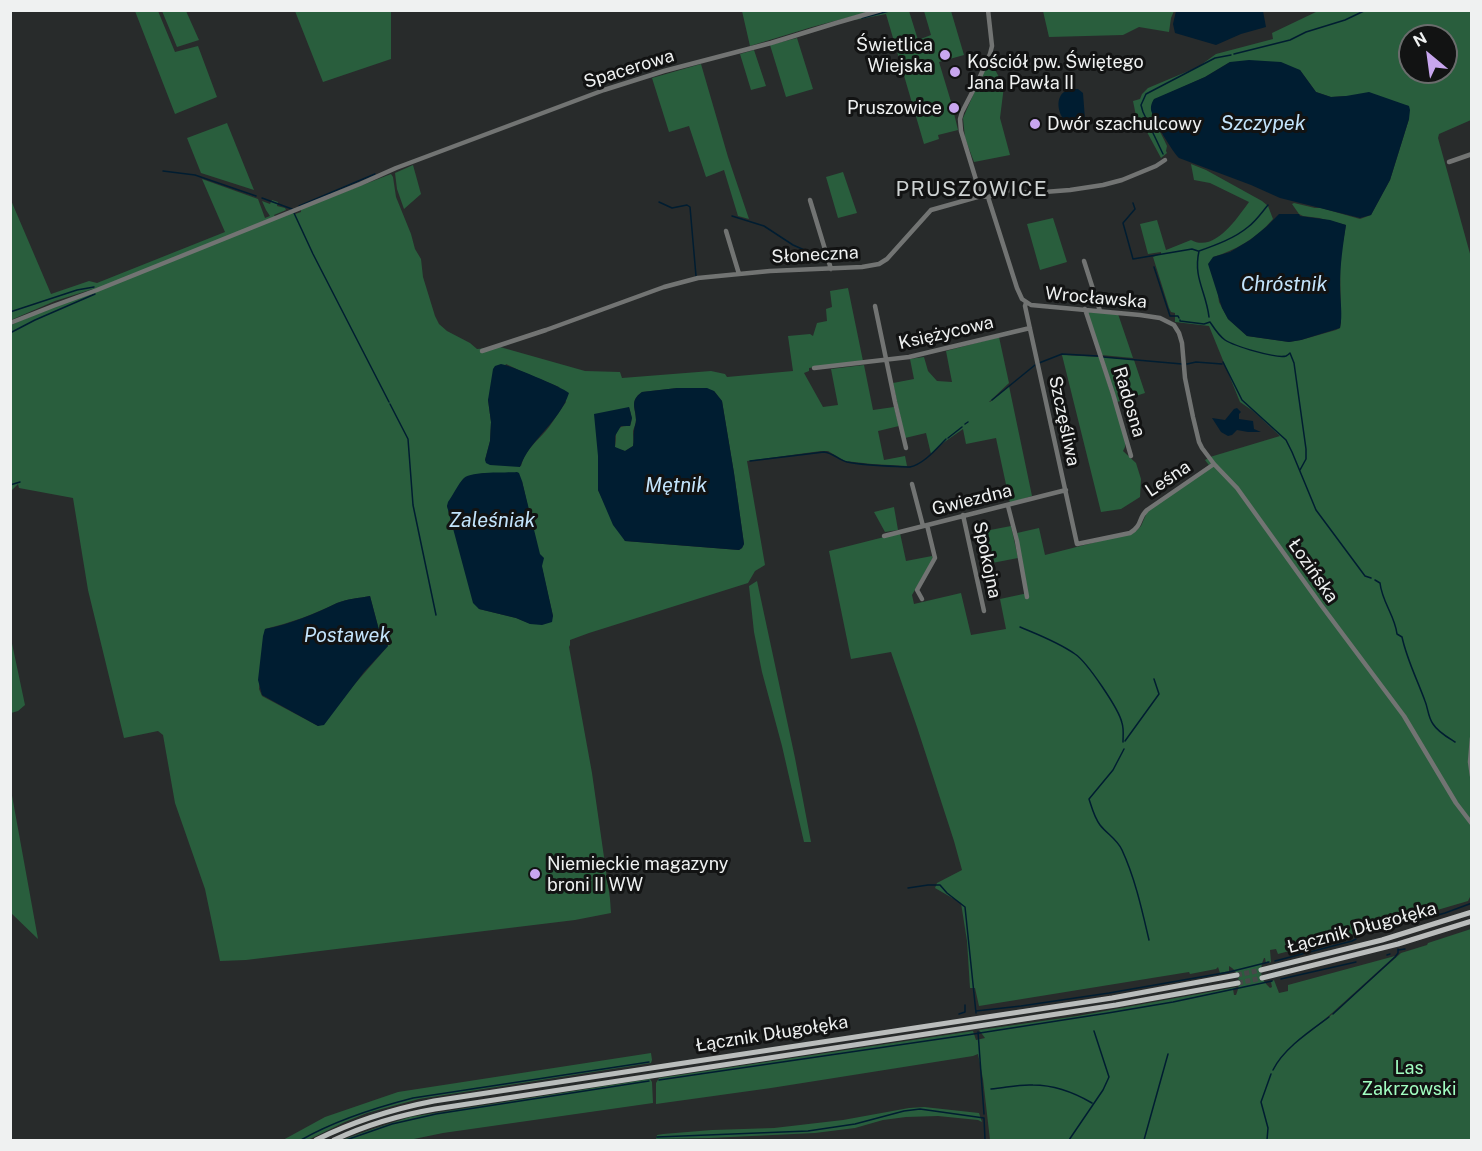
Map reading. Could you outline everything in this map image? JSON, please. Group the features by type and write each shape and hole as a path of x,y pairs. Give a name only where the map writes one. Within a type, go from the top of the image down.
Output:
{"main road":[{"name":"Łącznik Długołęka","path":"1261,970 1373,942 1472,912"},
{"name":"Łącznik Długołęka","path":"1262,978 1388,946 1472,921"},
{"name":"Łącznik Długołęka","path":"316,1140 373,1116 434,1101 1112,998 1237,975"},
{"name":"Łącznik Długołęka","path":"334,1140 387,1120 442,1107 1127,1004 1238,983"}],"street":[{"name":"Spacerowa","path":"10,323 98,290 392,170 604,90 881,10"},
{"path":"981,196 961,131 960,119 990,54 992,46 988,10"},
{"path":"1449,162 1472,154"},
{"name":"Słoneczna","path":"482,351 664,287 698,278 862,267 883,262 931,210 1008,190 1031,193 1062,191 1114,182 1156,166 1165,160"},
{"name":"Wrocławska","path":"988,196 1017,288 1026,303 1041,307 1100,310 1168,321"},
{"path":"810,201 831,269"},
{"path":"726,231 739,274"},
{"path":"1084,261 1100,310"},
{"name":"Szczęśliwa","path":"1026,303 1077,544"},
{"path":"814,369 886,361 875,306"},
{"name":"Radosna","path":"1085,309 1131,456"},
{"name":"Łozińska","path":"1168,321 1177,330 1182,343 1185,378 1199,442 1214,464 1238,488 1404,716 1456,803 1472,824"},
{"name":"Księżycowa","path":"906,448 886,361 935,352 1030,328"},
{"name":"Leśna","path":"1077,544 1130,533 1140,523 1143,513 1214,464"},
{"path":"912,484 935,558 917,590 922,599"},
{"name":"Gwiezdna","path":"884,536 1066,490"},
{"path":"1008,506 1027,597"},
{"name":"Spokojna","path":"963,515 984,611"},
{"path":"1472,738 1470,762 1472,776"}],"green space":[{"path":"1043,10 1174,11 1169,32 1139,27 1123,35 1049,37"},
{"path":"135,11 158,11 175,52 198,46 217,97 175,114"},
{"path":"162,11 186,11 199,40 177,47"},
{"path":"295,11 391,11 391,59 323,82"},
{"path":"742,11 872,11 750,46"},
{"path":"888,11 909,11 918,40 931,35 924,11 951,11 964,55 939,62 958,130 938,135 939,139 924,144 886,14 855,20"},
{"name":"Las Zakrzowski","path":"1318,11 1471,11 1471,120 1439,134 1438,138 1472,261 1471,895 1468,901 1376,928 1278,954 1276,949 1270,950 1271,962 1266,963 1264,958 1261,970 1262,978 1267,985 1272,987 1271,982 1274,980 1279,993 1288,991 1288,985 1395,956 1301,1039 1329,1017 1401,953 1471,929 1471,1140 990,1140 978,1054 771,1088 656,1104 656,1083 659,1078 973,1031 976,1040 985,1038 979,1030 1077,1016 1237,987 1233,989 1236,995 1239,987 1238,979 1229,966 1229,971 1220,973 1218,967 1190,974 1189,972 979,1006 975,988 970,988 967,941 961,903 935,888 937,883 962,870 917,727 891,652 851,659 829,551 900,533 906,561 932,556 933,558 912,595 914,604 961,593 971,635 1006,629 1000,599 1028,593 1017,533 1039,528 1045,555 1136,531 1141,526 1148,510 1211,468 1205,460 1280,436 1240,402 1209,326 1175,322 1175,313 1169,308 1153,257 1161,252 1148,254 1140,224 1157,220 1166,250 1191,240 1200,243 1217,238 1249,202 1210,183 1194,180 1191,164 1206,170 1262,201 1268,206 1273,219 1246,242 1213,257 1219,302 1228,319 1247,336 1289,342 1336,330 1340,328 1341,322 1340,259 1346,225 1303,216 1292,204 1321,208 1360,219 1371,215 1390,180 1409,119 1409,106 1346,96 1331,97 1316,92 1300,70 1230,62 1205,77 1154,100 1153,116 1167,146 1167,153 1161,158 1141,121 1137,121 1133,101 1140,99 1148,88 1198,67 1216,54 1273,39 1272,33"},
{"path":"797,38 813,89 786,97 770,45"},
{"path":"754,50 766,86 751,90 740,54"},
{"path":"989,59 1004,86 1000,118 1010,155 974,162 965,138 963,118"},
{"path":"701,64 749,219 738,216 724,170 706,177 689,126 669,132 652,78"},
{"path":"227,123 254,190 201,173 187,138"},
{"path":"413,165 421,194 404,209 397,189 395,173"},
{"path":"843,172 857,213 838,218 826,177"},
{"path":"391,174 396,197 415,249 421,259 423,277 439,324 477,349 500,347 585,371 620,372 622,378 711,371 725,374 727,377 793,371 788,336 810,334 813,336 817,323 827,321 826,309 832,307 830,291 848,288 863,361 809,368 809,371 804,373 823,407 838,405 831,369 864,365 873,410 894,407 899,426 878,431 884,460 905,456 907,466 845,461 828,451 747,461 765,565 755,571 748,583 570,640 569,647 592,773 611,913 575,920 246,960 220,961 205,889 175,803 163,735 158,731 124,738 88,590 73,498 19,488 18,484 11,491 11,325 96,288 55,301 11,320 10,198 51,294 89,281 97,283 225,232 202,179 258,199 265,218 270,216 262,201 270,204 272,200 278,202 277,206 285,208 286,210 274,215 277,219 294,212 295,214 301,212 301,209","holes":["506,364 559,387 566,402 529,450 521,466 485,460 490,441 491,422 488,400","678,388 714,391 722,401 744,544 739,550 625,541 598,490 598,456 629,407 630,426 618,429 615,447 625,451 633,446 636,420 634,402 642,392","484,473 522,481 553,616 531,624 479,609 447,506 463,479","370,596 379,630 388,646 318,726 262,696 259,689 265,629 349,600"]},
{"path":"1053,218 1067,262 1040,270 1027,224"},
{"path":"1087,312 1118,314 1133,358 1101,355"},
{"path":"999,337 1009,383 989,402 1009,386 1032,496 1010,503 996,438 966,444 963,429 931,454 926,433 905,438 893,383 914,379 910,359 924,357 928,371 937,381 952,382 946,351"},
{"path":"1062,355 1099,357 1125,438 1123,451 1136,463 1141,479 1140,497 1121,509 1101,512"},
{"path":"1102,357 1134,360 1145,393 1117,402"},
{"path":"894,507 898,530 885,532 874,512"},
{"path":"1011,526 1018,558 992,563 985,531"},
{"path":"757,581 811,842 804,842 762,672 754,632 749,586"},
{"path":"10,634 25,705 11,713"},
{"path":"11,790 38,939 11,913"},
{"path":"651,1053 651,1063 419,1099 367,1113 308,1140 283,1140 325,1117 398,1092"},
{"path":"650,1079 653,1103 443,1133 409,1140 342,1140 410,1117"},
{"path":"924,1107 979,1113 982,1122 938,1116 906,1117 883,1120 855,1128 815,1133 656,1139 657,1135 663,1134 774,1128"}],"water":[{"path":"1176,11 1263,11 1266,27 1241,34 1216,45 1175,33 1173,24"},
{"name":"Szczypek","path":"1249,60 1281,62 1300,70 1316,92 1331,97 1369,92 1409,106 1409,119 1390,180 1371,215 1360,218 1280,198 1179,158 1153,117 1151,108 1154,99 1205,77 1230,62"},
{"path":"1078,89 1083,93 1085,119 1072,124 1067,122 1060,113 1059,102 1062,94"},
{"name":"Chróstnik","path":"1279,214 1299,214 1346,225 1340,286 1340,328 1289,342 1247,336 1228,319 1222,308 1208,264 1213,257 1230,252 1250,240"},
{"path":"501,364 569,393 559,413 530,448 520,467 490,465 485,460 490,441 491,422 488,400 493,369"},
{"name":"Mętnik","path":"677,388 707,388 714,391 722,401 744,544 739,550 625,541 613,525 598,490 594,414 629,407 632,418 630,426 621,426 615,436 615,447 625,451 633,446 636,420 634,402 638,395 642,392"},
{"path":"1237,408 1241,412 1239,419 1253,421 1254,429 1261,432 1237,430 1228,436 1221,432 1212,418 1225,420"},
{"name":"Zaleśniak","path":"517,472 522,481 540,554 544,558 542,566 553,616 552,622 542,625 530,624 516,618 479,609 473,603 447,506 460,483 468,476 481,473"},
{"name":"Postawek","path":"370,596 379,630 388,646 364,672 324,725 318,726 262,695 258,680 265,629 302,618 341,602"}],"waterway":[{"path":"862,18 893,10"},
{"path":"1234,54 1290,40 1366,10"},
{"path":"1163,154 1141,105 1146,94 1215,58 1231,55"},
{"path":"163,171 195,175 256,196"},
{"path":"299,206 375,174"},
{"path":"262,198 292,209"},
{"path":"659,202 672,208 687,205 690,207 696,276"},
{"path":"1133,203 1135,209 1123,223 1133,259 1192,249 1198,251"},
{"path":"1209,317 1199,277 1199,251 1243,231 1268,205"},
{"path":"294,213 389,402"},
{"path":"732,216 764,226 793,245 825,259"},
{"path":"1154,267 1170,316 1179,318"},
{"path":"10,312 77,290 94,287"},
{"path":"10,333 95,294"},
{"path":"1180,320 1204,324 1210,322"},
{"path":"1210,322 1217,332 1230,343 1274,356 1286,356 1290,353 1294,363 1306,449 1306,459 1300,470"},
{"path":"1039,363 1062,354 1098,356"},
{"path":"1103,357 1182,364"},
{"path":"1187,364 1196,362 1222,364"},
{"path":"1223,362 1242,400 1286,440 1316,510 1365,576 1371,578"},
{"path":"992,400 1035,365"},
{"path":"390,404 408,439 413,505 436,615"},
{"path":"948,438 962,427"},
{"path":"750,461 824,452 847,462 910,467 925,459 946,439"},
{"path":"10,485 20,482"},
{"path":"1375,580 1380,583 1397,634 1402,637 1431,721 1440,732 1455,742"},
{"path":"1020,627 1062,646 1080,659 1109,697 1120,716 1123,725 1123,742"},
{"path":"1125,741 1159,694 1154,679"},
{"path":"1124,749 1113,770 1089,799 1098,822 1117,843 1127,861 1149,940"},
{"path":"908,888 940,885 965,907 976,1013"},
{"path":"1420,920 1472,903"},
{"path":"1386,930 1399,926"},
{"path":"1275,961 1356,939"},
{"path":"1333,1014 1395,957 1398,949"},
{"path":"1398,950 1405,949"},
{"path":"976,1011 1109,993 1229,972 1269,962"},
{"path":"1281,979 1356,962"},
{"path":"659,1080 1108,1013 1272,981"},
{"path":"959,1014 965,1012 965,1005"},
{"path":"1273,1070 1290,1048 1329,1017"},
{"path":"1069,1140 1103,1090 1109,1077 1094,1031"},
{"path":"978,1032 984,1114"},
{"path":"1144,1140 1168,1054"},
{"path":"301,1140 355,1115 413,1098 649,1062"},
{"path":"1267,1140 1268,1128 1261,1102 1271,1074"},
{"path":"346,1140 392,1124 436,1114 649,1081"},
{"path":"991,1089 1041,1085 1071,1093 1092,1103"},
{"path":"657,1137 808,1131 855,1124 920,1109 984,1118 985,1140"}],"tunnel":[{"path":"1237,975 1261,970"},
{"path":"1238,983 1262,978"}],"place":[{"name":"Świetlica Wiejska","path":"945,55"},
{"name":"Kościół pw. Świętego Jana Pawła II","path":"955,72"},
{"name":"Pruszowice","path":"954,108"},
{"name":"Dwór szachulcowy","path":"1035,124"},
{"name":"Niemieckie magazyny broni II WW","path":"535,874"}],"district":[{"name":"PRUSZOWICE","path":"972,190"}]}
